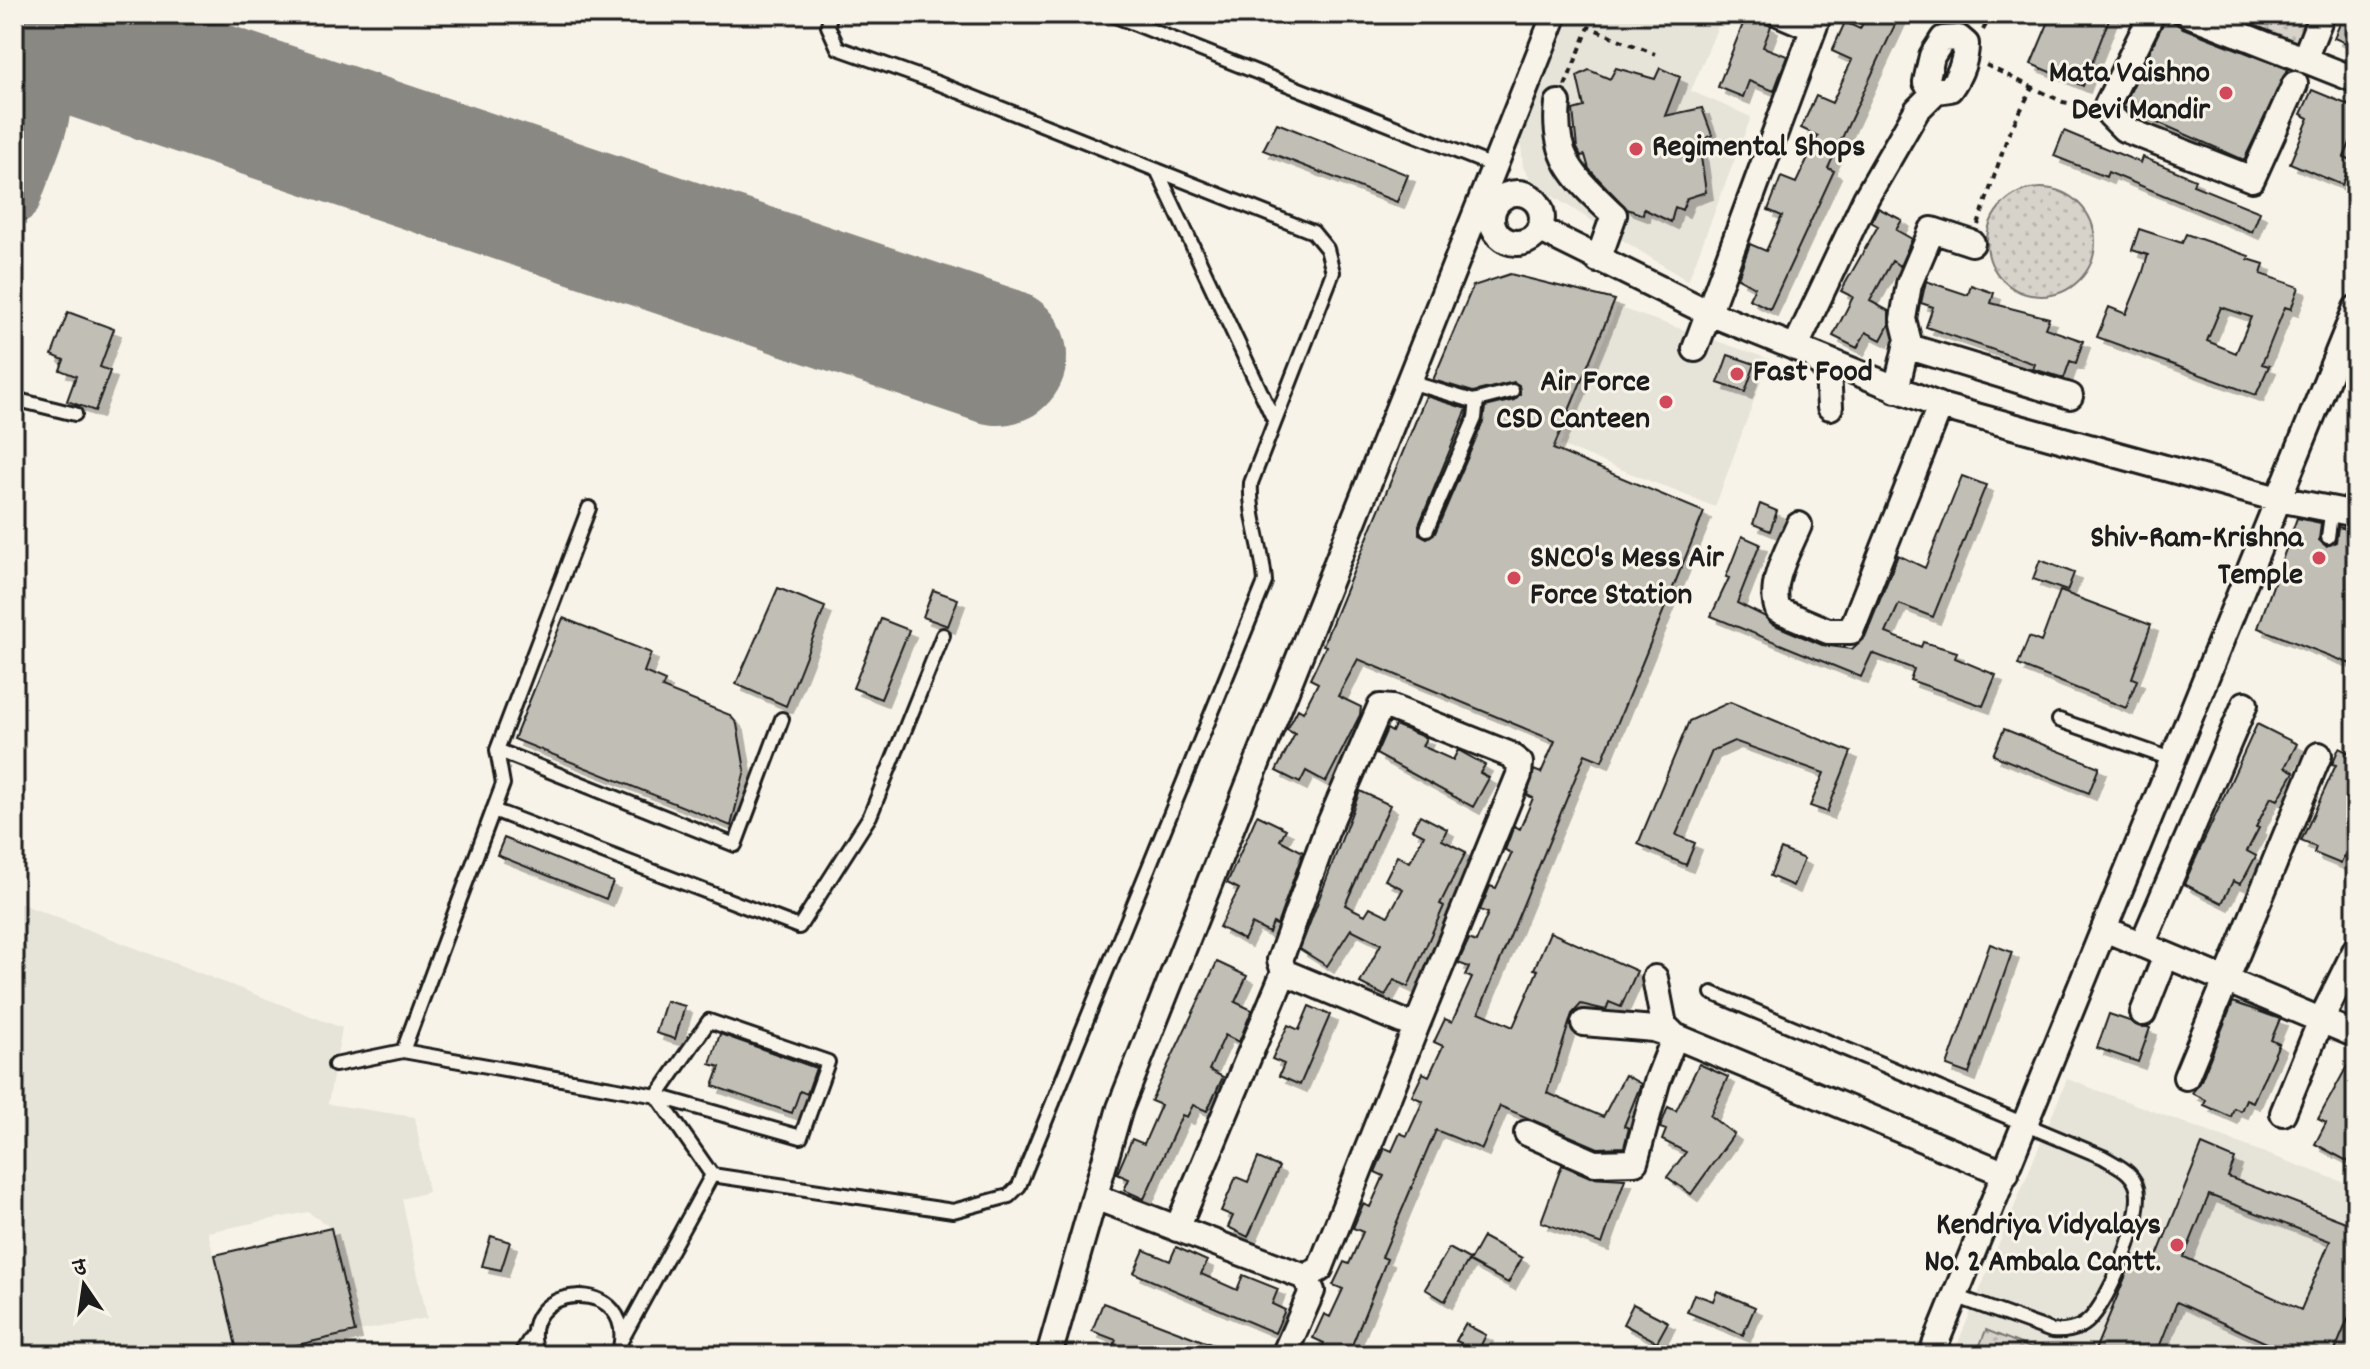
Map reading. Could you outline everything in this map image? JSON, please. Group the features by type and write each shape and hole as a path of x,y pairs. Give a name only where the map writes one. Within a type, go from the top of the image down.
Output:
{"street":[{"path":"1049,1355 1120,1108 1555,14"},
{"path":"1695,349 1816,21 1780,14"},
{"path":"2152,14 2107,105 2110,115 2124,129 2252,179 2295,84"},
{"path":"2188,14 2356,80"},
{"path":"2304,60 2322,14"},
{"path":"1804,352 1866,198 1917,110 1936,91 1950,89 1965,56"},
{"path":"1558,103 1555,128 1561,155 1577,179 1614,215 1598,260"},
{"path":"1469,236 1485,212 1498,202 1511,194 1531,198 1540,209 1539,229 1527,241 1503,238 1493,225 1494,209 1498,202 1494,185 1498,162"},
{"path":"1539,229 1707,312 1940,406 2278,499 2356,514"},
{"path":"1896,390 1906,346 1903,319 1909,284 1932,230 1972,243"},
{"path":"1931,1355 2107,930 2356,308"},
{"path":"1906,346 2070,396"},
{"path":"1804,352 1828,372 1830,407"},
{"path":"1799,525 1777,577 1773,598 1778,610 1828,631 1851,631 1940,406"},
{"path":"2142,945 2245,704"},
{"path":"1177,1229 1284,972 1280,960 1320,846 1380,707 1392,708 1508,754 1520,763 1519,775 1320,1269 1305,1277"},
{"path":"2186,1077 2319,755"},
{"path":"2107,930 2356,1035"},
{"path":"2283,1113 2321,1020 2356,949"},
{"path":"2143,1013 2166,955"},
{"path":"1284,972 1416,1027"},
{"path":"1655,978 1664,1025 1675,1036"},
{"path":"1584,1023 1654,1029 1675,1036 2006,1174"},
{"path":"1527,1133 1595,1163 1635,1162 1657,1082 1675,1036"},
{"path":"1095,1197 1305,1277 1312,1291 1284,1355"}],"lane":[{"path":"657,1096 712,1175 953,1211 1009,1196 1019,1186 1265,582 1263,553 1249,506 1251,483 1333,272 1327,249 1313,232 838,48 828,26 830,14"},
{"path":"1110,14 1498,162"},
{"path":"1157,170 1274,420"},
{"path":"1410,382 1477,400 1512,391"},
{"path":"14,399 75,414"},
{"path":"1427,529 1475,418 1477,400"},
{"path":"2328,537 2332,507"},
{"path":"403,1051 503,784 497,750 589,508"},
{"path":"493,810 799,927 870,816 943,635"},
{"path":"497,750 735,845 782,719"},
{"path":"2059,720 2174,760"},
{"path":"1712,993 2103,1157 2126,1170 2135,1182 2139,1197 2112,1285 2102,1306 2085,1324 2063,1332 2052,1331 1955,1296"},
{"path":"335,1065 403,1051 657,1096 801,1137 828,1062 709,1021 657,1096"},
{"path":"618,1355 621,1341 712,1175"},
{"path":"520,1355 546,1308 566,1296 578,1294 590,1296 610,1308 617,1318 621,1341"},
{"path":"535,1329 538,1355"}],"path":[{"path":"1558,103 1589,27 1655,54"},
{"path":"1965,56 2063,102 2097,108 2107,105"},
{"path":"1972,243 2008,135 2033,86"}],"shaded area":[{"path":"1570,14 1723,14 1691,91 1751,117 1688,281 1533,184 1523,167 1520,134"},
{"path":"2212,14 2308,14 2296,47"},
{"path":"2041,188 2062,192 2079,204 2091,221 2095,242 2091,263 2079,280 2062,292 2041,296 2020,292 2003,280 1991,263 1987,242 1991,221 2003,204 2020,192"},
{"name":"Air Force CSD Canteen","path":"1617,307 1769,359 1715,507 1560,445"},
{"path":"14,901 342,1028 328,1104 415,1117 428,1192 402,1199 427,1318 355,1332 331,1228 308,1212 208,1232 238,1355 14,1355 20,1333 14,1313"},
{"name":"Kendriya Vidyalays No. 2 Ambala Cantt.","path":"2067,1079 2356,1187 2356,1355 1953,1355"},
{"path":"1986,1330 2048,1355 1976,1355"}],"building":[{"path":"1747,14 1771,26 1763,47 1787,56 1774,91 1749,81 1743,97 1718,87"},
{"path":"1867,14 1900,14 1828,168 1834,171 1770,309 1749,299 1755,287 1738,278 1750,244 1766,251 1782,216 1768,210 1781,177 1796,183 1818,136 1801,128 1816,96 1832,103 1852,60 1832,51 1845,22 1860,29"},
{"path":"2052,14 2111,14 2083,86 2031,64"},
{"path":"2344,14 2356,19 2356,47 2334,38"},
{"path":"2166,17 2183,28 2288,69 2244,160 2123,107"},
{"name":"Regimental Shops","path":"1616,68 1655,79 1660,68 1680,77 1665,116 1702,108 1712,135 1699,143 1706,192 1687,198 1682,210 1675,207 1671,222 1644,209 1643,215 1627,209 1589,169 1585,155 1581,156 1577,148 1573,110 1584,107 1577,76 1589,70 1610,79"},
{"path":"2312,90 2356,108 2356,129 2344,157 2352,160 2342,185 2290,163 2309,118 2301,114"},
{"path":"1277,123 1408,175 1397,202 1263,150"},
{"path":"2064,131 2141,163 2143,157 2195,179 2193,185 2260,212 2252,232 2108,172 2106,177 2054,156"},
{"path":"1878,208 1902,220 1896,230 1912,239 1900,266 1892,261 1870,301 1889,311 1889,325 1881,340 1866,332 1857,348 1833,336 1853,297 1841,291 1878,226 1871,222"},
{"path":"2139,229 2182,243 2186,234 2249,256 2248,259 2264,264 2261,274 2299,287 2291,309 2285,307 2262,364 2269,366 2256,395 2097,337 2109,307 2126,314 2142,275 2148,255 2132,250","holes":["2221,307 2251,317 2236,353 2207,341"]},
{"name":"SNCO's Mess Air Force Station","path":"1510,274 1615,300 1553,449 1704,512 1602,761 1585,754 1479,1012 1513,1027 1538,970 1534,969 1550,932 1637,971 1621,1007 1609,1002 1606,1010 1581,1004 1572,1014 1547,1093 1603,1117 1625,1075 1641,1084 1624,1126 1629,1128 1624,1147 1598,1148 1500,1106 1482,1149 1436,1130 1382,1257 1387,1259 1348,1355 1330,1355 1320,1351 1324,1343 1313,1338 1324,1314 1330,1317 1343,1289 1333,1285 1344,1262 1349,1264 1363,1232 1353,1228 1363,1204 1370,1207 1384,1176 1375,1172 1385,1148 1392,1151 1400,1133 1407,1136 1423,1101 1412,1096 1423,1073 1429,1076 1443,1046 1434,1042 1445,1019 1452,1022 1472,978 1465,975 1469,967 1458,963 1469,939 1476,942 1488,913 1480,910 1490,886 1496,888 1512,853 1505,850 1514,826 1520,829 1533,798 1527,795 1534,770 1541,773 1555,741 1358,659 1338,696 1361,707 1360,715 1326,782 1306,771 1300,783 1276,771 1295,734 1287,730 1298,709 1303,712 1318,683 1310,679 1426,396 1467,409 1419,525 1419,534 1427,538 1435,533 1483,422 1485,407 1514,400 1520,394 1519,385 1514,382 1473,392 1433,380 1473,286"},
{"path":"1926,281 1968,295 1971,285 1994,293 1991,303 2049,318 2045,328 2083,341 2076,363 2070,361 2064,378 2033,369 2035,364 1926,327 1933,307 1921,303"},
{"path":"68,312 114,329 100,367 110,371 95,411 67,401 76,376 60,370 64,360 52,355"},
{"name":"Fast Food","path":"1728,355 1755,364 1745,392 1718,383"},
{"path":"1962,476 1986,485 1933,617 1899,604 1886,633 1921,647 1923,642 1957,652 1955,658 1996,675 1983,706 1910,680 1914,669 1872,653 1861,677 1711,616 1729,578 1726,577 1742,536 1760,544 1737,603 1764,616 1772,624 1822,645 1852,649 1865,637 1898,555 1925,568"},
{"path":"1760,504 1777,511 1770,531 1753,524"},
{"path":"2297,518 2321,523 2319,540 2326,546 2336,542 2338,527 2356,531 2356,666 2258,628"},
{"path":"2040,560 2074,573 2067,591 2033,579"},
{"path":"778,588 825,607 786,706 736,684"},
{"path":"933,590 958,599 948,626 923,617"},
{"path":"2060,591 2151,625 2132,678 2137,680 2126,708 2018,665 2029,637 2041,642"},
{"path":"563,618 651,653 644,672 665,681 662,688 730,715 737,724 745,770 731,826 514,739"},
{"path":"881,619 909,630 881,699 853,688"},
{"path":"1730,702 1851,752 1827,812 1810,806 1824,773 1734,741 1712,751 1676,835 1695,843 1686,865 1638,844 1689,721"},
{"path":"2257,724 2297,744 2285,767 2294,772 2278,800 2271,797 2247,851 2256,856 2240,884 2233,881 2222,903 2184,884"},
{"path":"1395,725 1426,738 1422,746 1453,760 1458,750 1485,765 1480,773 1489,778 1473,807 1376,754 1387,729 1392,732"},
{"path":"2004,729 2099,767 2089,793 1993,755"},
{"path":"2339,748 2356,756 2356,848 2351,860 2344,856 2341,864 2314,853 2316,847 2301,841 2336,765 2332,764"},
{"path":"1360,791 1390,805 1345,905 1365,915 1370,907 1388,916 1403,889 1385,880 1397,856 1410,862 1424,835 1412,829 1420,815 1447,829 1442,840 1466,852 1440,904 1444,906 1408,987 1394,980 1385,996 1360,983 1381,944 1351,929 1327,966 1300,949"},
{"path":"1257,815 1286,829 1280,840 1303,852 1277,925 1273,923 1269,933 1252,924 1244,940 1219,927 1239,889 1227,883"},
{"path":"504,838 613,882 606,899 497,855"},
{"path":"1781,849 1804,859 1793,886 1770,876"},
{"path":"1990,944 2012,952 1969,1074 1947,1066"},
{"path":"1217,962 1247,976 1235,1002 1252,1010 1239,1042 1225,1035 1209,1070 1223,1077 1207,1111 1193,1105 1187,1117 1182,1115 1144,1199 1124,1190 1129,1179 1117,1174 1132,1139 1144,1144 1161,1105 1151,1101"},
{"path":"666,1001 685,1006 675,1039 656,1033"},
{"path":"2233,1002 2280,1019 2271,1040 2279,1044 2253,1102 2246,1099 2241,1111 2234,1108 2231,1117 2204,1105 2206,1100 2192,1093 2200,1083"},
{"path":"1309,1006 1330,1015 1300,1085 1279,1076 1284,1064 1272,1059 1288,1025 1299,1030"},
{"path":"2109,1014 2150,1028 2138,1062 2097,1048"},
{"path":"720,1034 816,1068 807,1094 800,1091 792,1113 713,1086 720,1067 710,1064"},
{"path":"2356,1050 2356,1162 2349,1162 2315,1144 2326,1123 2318,1119"},
{"path":"1699,1064 1728,1077 1710,1116 1734,1134 1691,1194 1667,1177 1686,1152 1662,1140 1666,1130 1660,1128 1668,1107 1676,1111"},
{"path":"2202,1145 2235,1159 2228,1177 2356,1226 2356,1300 2333,1355 2277,1355 2280,1349 2177,1302 2156,1355 2109,1355 2095,1350 2133,1258 2153,1266","holes":["2209,1195 2330,1241 2301,1310 2184,1257"]},
{"path":"1258,1158 1279,1167 1248,1237 1228,1227 1233,1216 1221,1211 1236,1177 1248,1182"},
{"path":"1562,1165 1590,1177 1625,1179 1602,1244 1541,1222"},
{"path":"331,1228 355,1332 253,1355 238,1355 215,1255"},
{"path":"491,1236 510,1242 501,1270 482,1266"},
{"path":"1483,1237 1522,1258 1508,1283 1469,1262"},
{"path":"1176,1247 1207,1261 1201,1274 1237,1290 1243,1275 1278,1289 1272,1304 1285,1310 1275,1333 1134,1273 1144,1250 1170,1261"},
{"path":"1449,1248 1469,1259 1445,1301 1425,1289"},
{"path":"1717,1291 1755,1307 1743,1335 1687,1312 1694,1294 1713,1301"},
{"path":"1103,1303 1237,1355 1110,1355 1116,1340 1092,1331"},
{"path":"1633,1304 1668,1322 1657,1342 1623,1324"},
{"path":"1465,1324 1486,1335 1476,1355 1455,1355 1461,1343 1456,1341"}],"taxiway":[{"path":"70,43 79,14"},
{"path":"134,65 165,14"},
{"path":"14,197 38,131 45,92 43,72 35,50 21,27"},
{"path":"47,99 68,72 101,54"}],"runway":[{"path":"14,25 998,356"}],"place":[{"name":"Mata Vaishno Devi Mandir","path":"2226,93"},
{"name":"Regimental Shops","path":"1636,149"},
{"name":"Fast Food","path":"1737,374"},
{"name":"Air Force CSD Canteen","path":"1666,402"},
{"name":"Shiv-Ram-Krishna Temple","path":"2319,558"},
{"name":"SNCO's Mess Air Force Station","path":"1514,578"},
{"name":"Kendriya Vidyalays No. 2 Ambala Cantt.","path":"2177,1245"}]}
